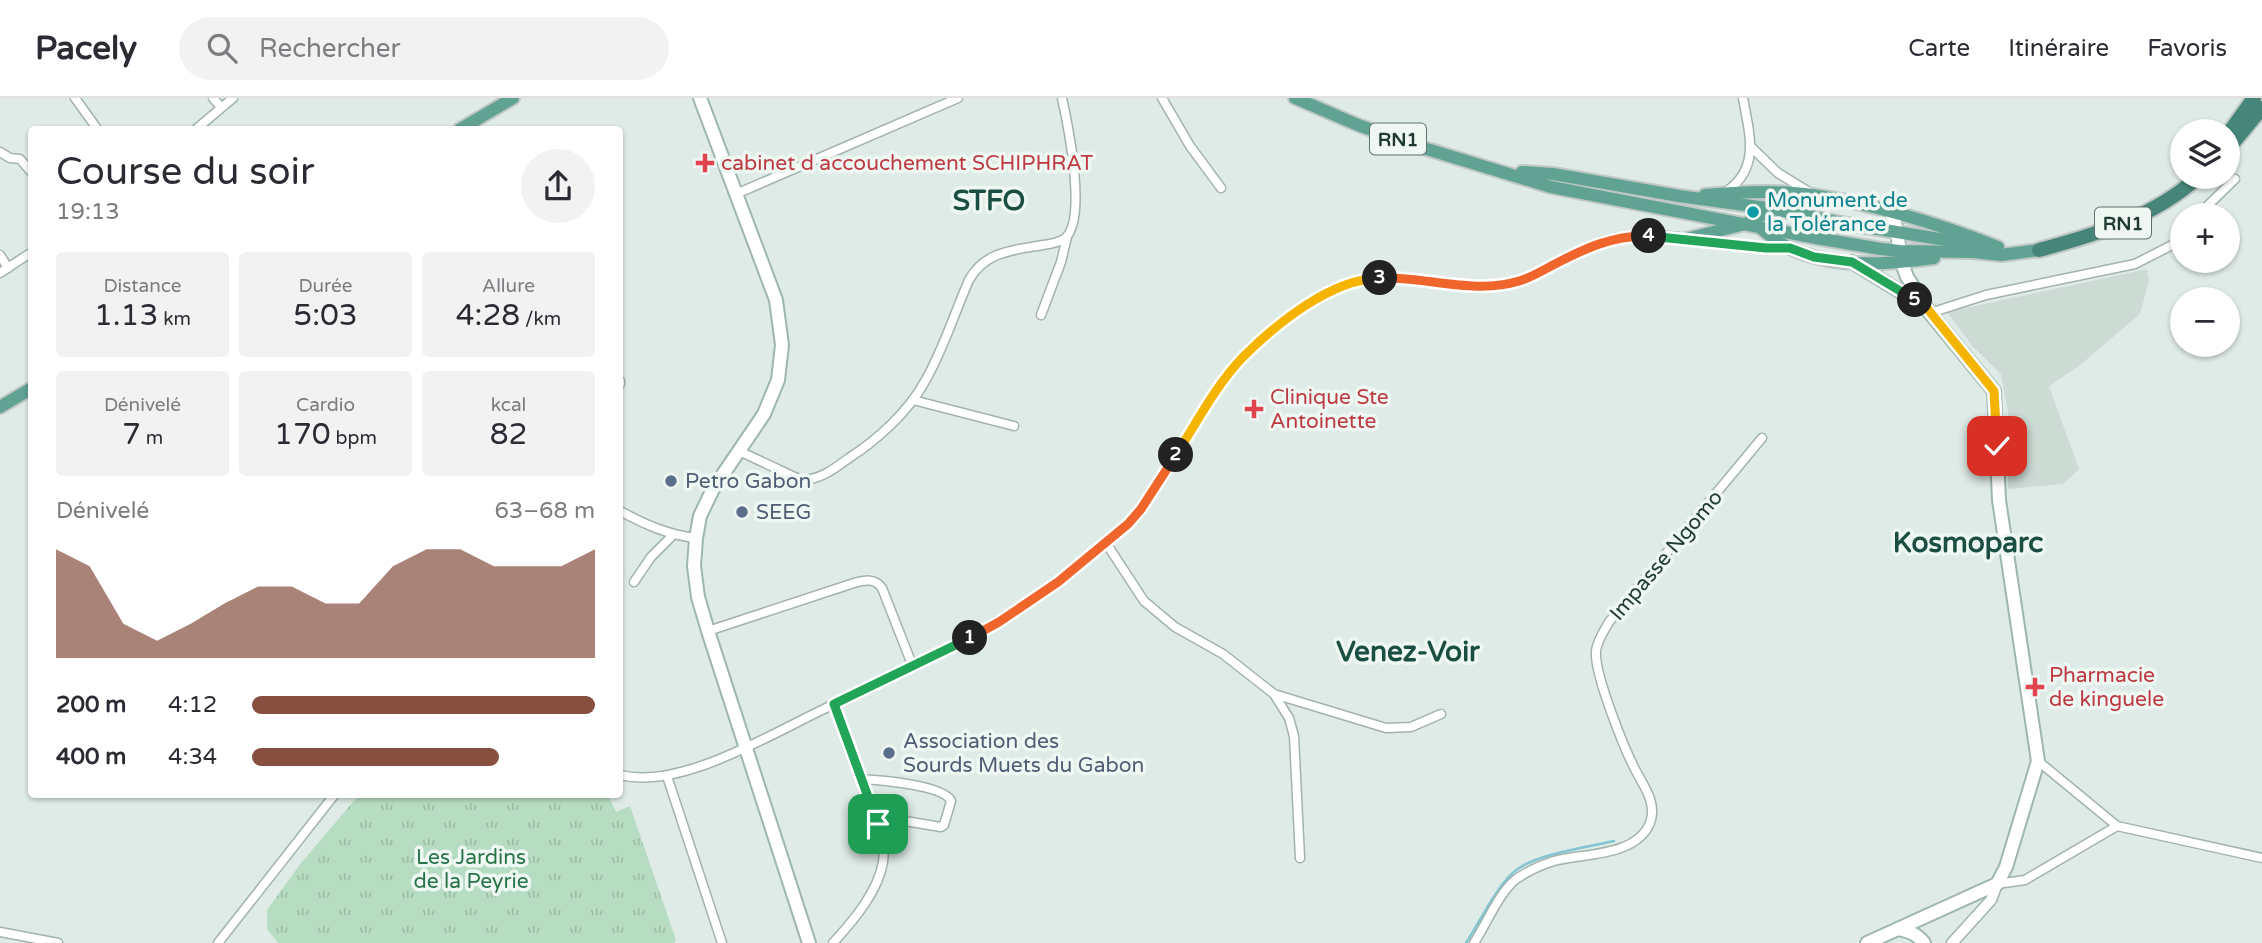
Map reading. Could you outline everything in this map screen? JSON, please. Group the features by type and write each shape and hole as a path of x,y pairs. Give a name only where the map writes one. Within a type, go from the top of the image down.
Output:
{"highway":[{"path":"2239,119 2254,98"},
{"path":"2240,135 2262,108"},
{"name":"RN1","path":"2038,246 2108,221 2170,186"},
{"name":"RN1","path":"2038,246 2111,229 2160,204 2181,189"}],"main road":[{"path":"466,126 513,98"},
{"path":"700,98 776,300 782,345 778,380 772,397 705,505 696,538 696,582 708,631 809,943"},
{"name":"RN1","path":"1295,98 1358,125 1418,146 1551,187 1745,224 1759,222 1901,257 1973,252 2001,255 2038,246"},
{"name":"RN1","path":"1504,171 1553,174 1774,209 1972,245 2038,246"},
{"path":"1679,196 1724,193 1814,195 1890,212 1953,230 1998,247"},
{"path":"1796,193 1759,222 1769,236 1814,257 1852,262 1901,257"},
{"path":"1867,943 1997,884 2006,867 2038,761 1999,500 1994,391 1928,310 1908,277 1890,212"},
{"path":"1686,239 1745,224"},
{"path":"1852,262 1928,310"},
{"path":"0,407 28,390"},
{"path":"1898,929 1918,936 1924,943"}],"street":[{"path":"75,98 95,126"},
{"path":"213,98 221,107"},
{"path":"200,126 233,98"},
{"path":"736,194 958,98"},
{"path":"1041,314 1073,224 1075,206 1073,149 1062,98"},
{"path":"1162,98 1196,154 1221,188"},
{"path":"1724,193 1736,185 1744,171 1751,147 1743,98"},
{"path":"1751,147 1778,173 1814,195"},
{"path":"0,152 10,158 20,159 28,168"},
{"path":"2210,203 2225,189"},
{"path":"623,776 636,778 667,776 745,747 913,667 999,622 1058,582 1128,524 1141,509 1204,409 1243,358 1283,323 1328,292 1353,282 1396,277 1471,286 1501,285 1519,281 1613,238 1633,236 1790,248"},
{"path":"739,451 801,480 811,480 832,470 856,454 913,400 931,369 977,267 1001,253 1055,243 1067,237"},
{"path":"1928,310 1986,295 2136,264 2170,246"},
{"path":"0,255 4,270 28,254"},
{"path":"913,400 1014,426"},
{"name":"Impasse Ngomo","path":"1475,943 1507,889 1520,877 1552,862 1628,845 1646,829 1650,821 1651,804 1629,757 1600,678 1596,660 1597,646 1609,622 1762,438"},
{"path":"623,512 673,535 696,538"},
{"path":"634,582 652,557 673,535"},
{"path":"1106,543 1144,601 1175,627 1223,654 1273,694 1289,718 1294,736 1300,858"},
{"path":"708,631 854,583 871,580 882,587 913,667"},
{"path":"1273,694 1386,728 1411,727 1441,714"},
{"path":"833,943 857,914 880,875 884,852 875,816 834,704"},
{"path":"2038,761 2117,826 2262,858"},
{"path":"667,776 722,943"},
{"path":"860,779 905,783 946,794 951,802 941,827 875,816"},
{"path":"218,943 332,798"},
{"path":"1952,943 1991,900 1997,884 2025,880 2117,826"},
{"path":"0,932 58,943"}],"shaded area":[{"path":"2147,269 2149,281 2140,314 2079,366 2049,386 2079,469 2063,484 2008,489 2008,412 2001,374 1974,348 1947,312"}],"green space":[{"name":"Les Jardins de la Peyrie","path":"356,798 609,798 616,812 630,806 676,940 674,943 278,943 267,929 267,910 301,863"}],"waterway":[{"path":"1466,943 1495,894 1515,871 1548,856 1614,841"}],"place":[{"name":"cabinet d accouchement SCHIPHRAT","path":"705,163"},
{"name":"Monument de la Tolérance","path":"1753,212"},
{"name":"Clinique Ste Antoinette","path":"1254,409"},
{"name":"Petro Gabon","path":"671,481"},
{"name":"SEEG","path":"742,512"},
{"name":"Pharmacie de kinguele","path":"2035,687"},
{"name":"Association des Sourds Muets du Gabon","path":"889,753"}],"district":[{"name":"STFO","path":"989,200"},
{"name":"Kosmoparc","path":"1968,542"},
{"name":"Venez-Voir","path":"1408,651"}],"route":[{"path":"878,824 834,704 964,642 999,622 1079,565 1128,524 1141,509 1204,409 1243,358 1305,307 1328,292 1353,282 1396,277 1471,286 1501,285 1519,281 1598,243 1633,236 1790,248 1814,257 1852,262 1926,307 1994,391 1997,446"}]}
